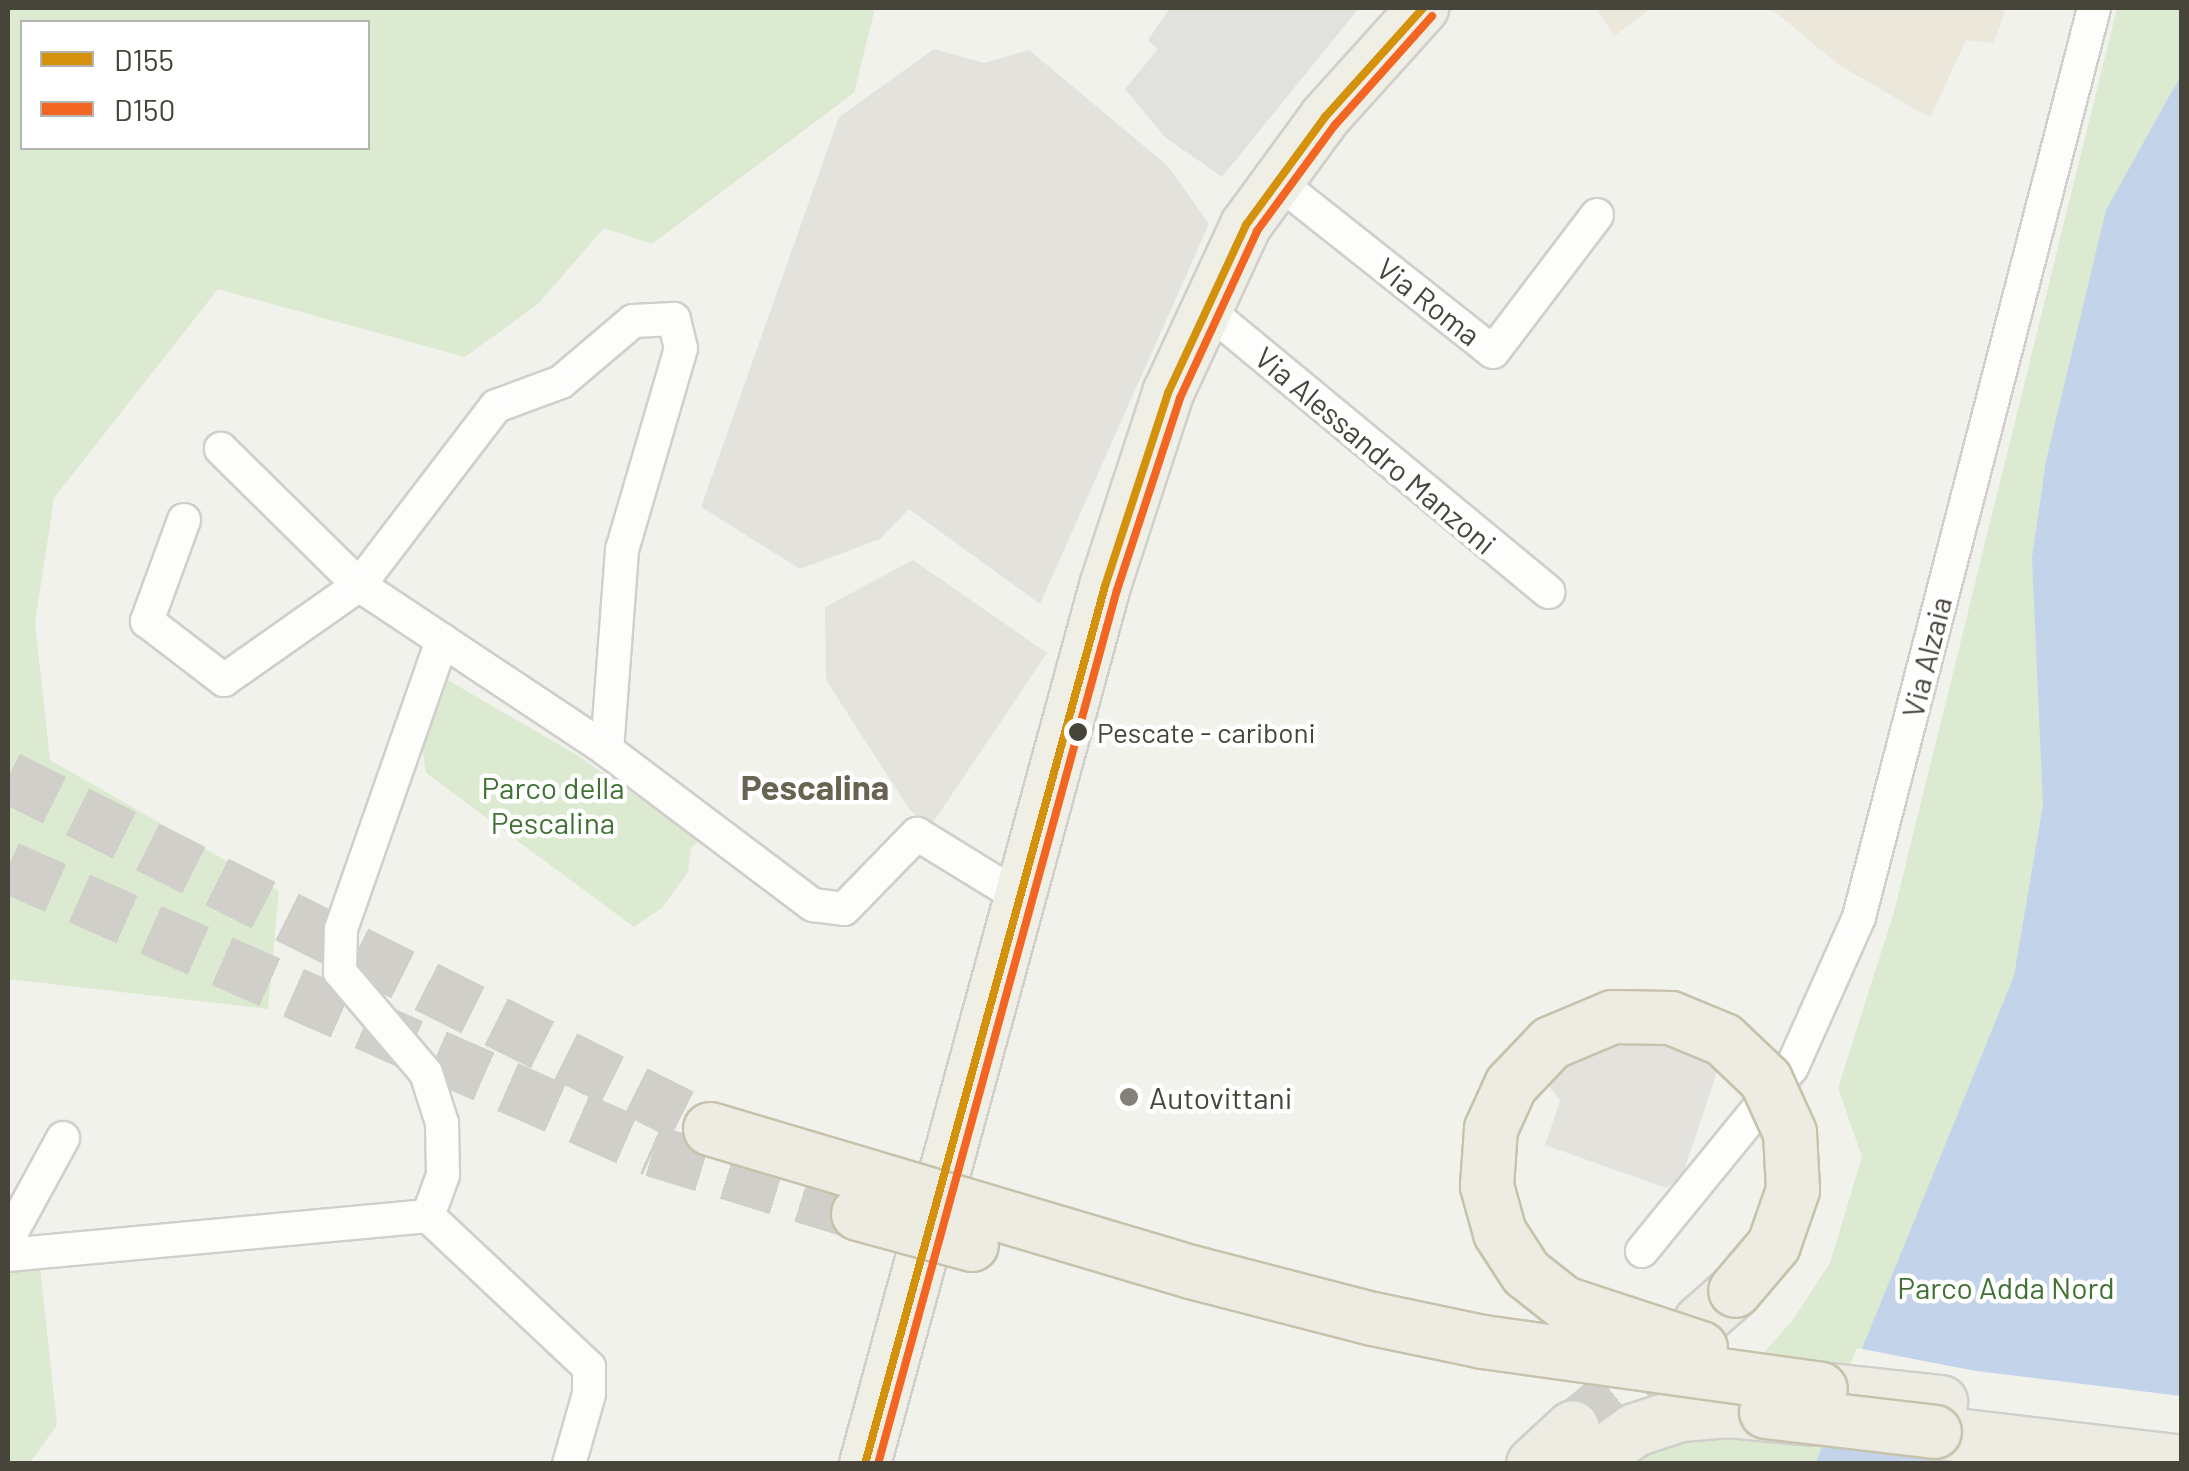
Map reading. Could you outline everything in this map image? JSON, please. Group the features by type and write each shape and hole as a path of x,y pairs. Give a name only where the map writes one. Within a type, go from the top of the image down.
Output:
{"highway":[{"path":"1718,1307 1774,1245 1793,1190 1790,1133 1766,1080 1724,1040 1671,1018 1603,1020 1551,1043 1510,1085 1487,1148 1490,1205 1514,1258 1540,1286 1573,1307 1820,1389"},
{"path":"710,1128 1191,1272 1373,1319 1483,1342 1820,1389 2182,1428"},
{"path":"858,1214 1434,1366 2182,1462"},
{"path":"1533,1464 1580,1445 1705,1412 1935,1432"}],"main road":[{"path":"865,1464 1138,480 1204,307 1276,180 1423,8"}],"street":[{"name":"Via Alzaia","path":"1642,1251 1792,1067 1859,917 2094,8"},
{"name":"Via Roma","path":"1276,180 1493,352 1597,215"},
{"name":"Via Alessandro Manzoni","path":"1204,307 1548,592"},
{"path":"184,520 147,621 224,680 358,585 496,406 561,382 633,321 674,319 681,348 622,550 607,750"},
{"path":"221,450 358,585 607,750 813,905 844,909 917,834 1021,898"},
{"path":"428,1216 443,1175 442,1123 426,1073 340,972 340,958 341,930 442,640"},
{"path":"8,1238 63,1138"},
{"path":"8,1255 428,1216 589,1366 589,1394 568,1464"}],"shaded area":[{"path":"1170,8 1359,8 1222,177 1165,137 1125,89 1158,49 1148,40"},
{"path":"1596,8 1652,8 1614,36"},
{"path":"1770,8 2006,8 1994,43 1966,40 1930,118 1839,65"},
{"path":"934,49 984,63 1029,50 1168,166 1209,224 1040,604 909,509 880,539 800,569 701,507 839,117"},
{"path":"913,560 1047,653 930,827 909,809 826,680 825,607"},
{"path":"1733,1023 1682,1177 1666,1188 1545,1145 1560,1101 1525,1053"}],"green space":[{"path":"8,8 875,8 854,93 652,244 604,228 538,304 465,357 218,289 54,498 35,623 50,760 279,891 268,1009 8,979"},
{"name":"Parco Adda Nord","path":"2117,8 2181,8 2181,1463 1614,1464 1707,1416 1792,1321 1830,1263 1862,1157 1838,1088 1894,912"},
{"name":"Parco della Pescalina","path":"444,678 577,755 700,840 691,848 688,872 663,907 634,927 426,773 421,741"},
{"path":"8,1240 39,1257 57,1425 30,1463 8,1463"}],"water":[{"name":"Parco Adda Nord","path":"2181,75 2181,1463 1815,1464 2014,976 2043,805 2032,558 2046,461 2106,210"}],"pier":[{"path":"1857,1348 1976,1371 2181,1396 2181,1463 1817,1445"}],"tunnel":[{"path":"8,777 710,1129"},
{"path":"8,867 653,1151 858,1214"},
{"path":"1573,1427 1676,1343"}],"transit line":[{"name":"D155","path":"865,1464 1105,586 1168,393 1246,225 1325,117 1423,8"},
{"name":"D150","path":"878,1464 1117,590 1180,398 1257,231 1335,125 1432,16"}],"place":[{"name":"Pescate - cariboni","path":"1078,732"},
{"name":"Autovittani","path":"1129,1097"}],"district":[{"name":"Pescalina","path":"815,786"}]}
